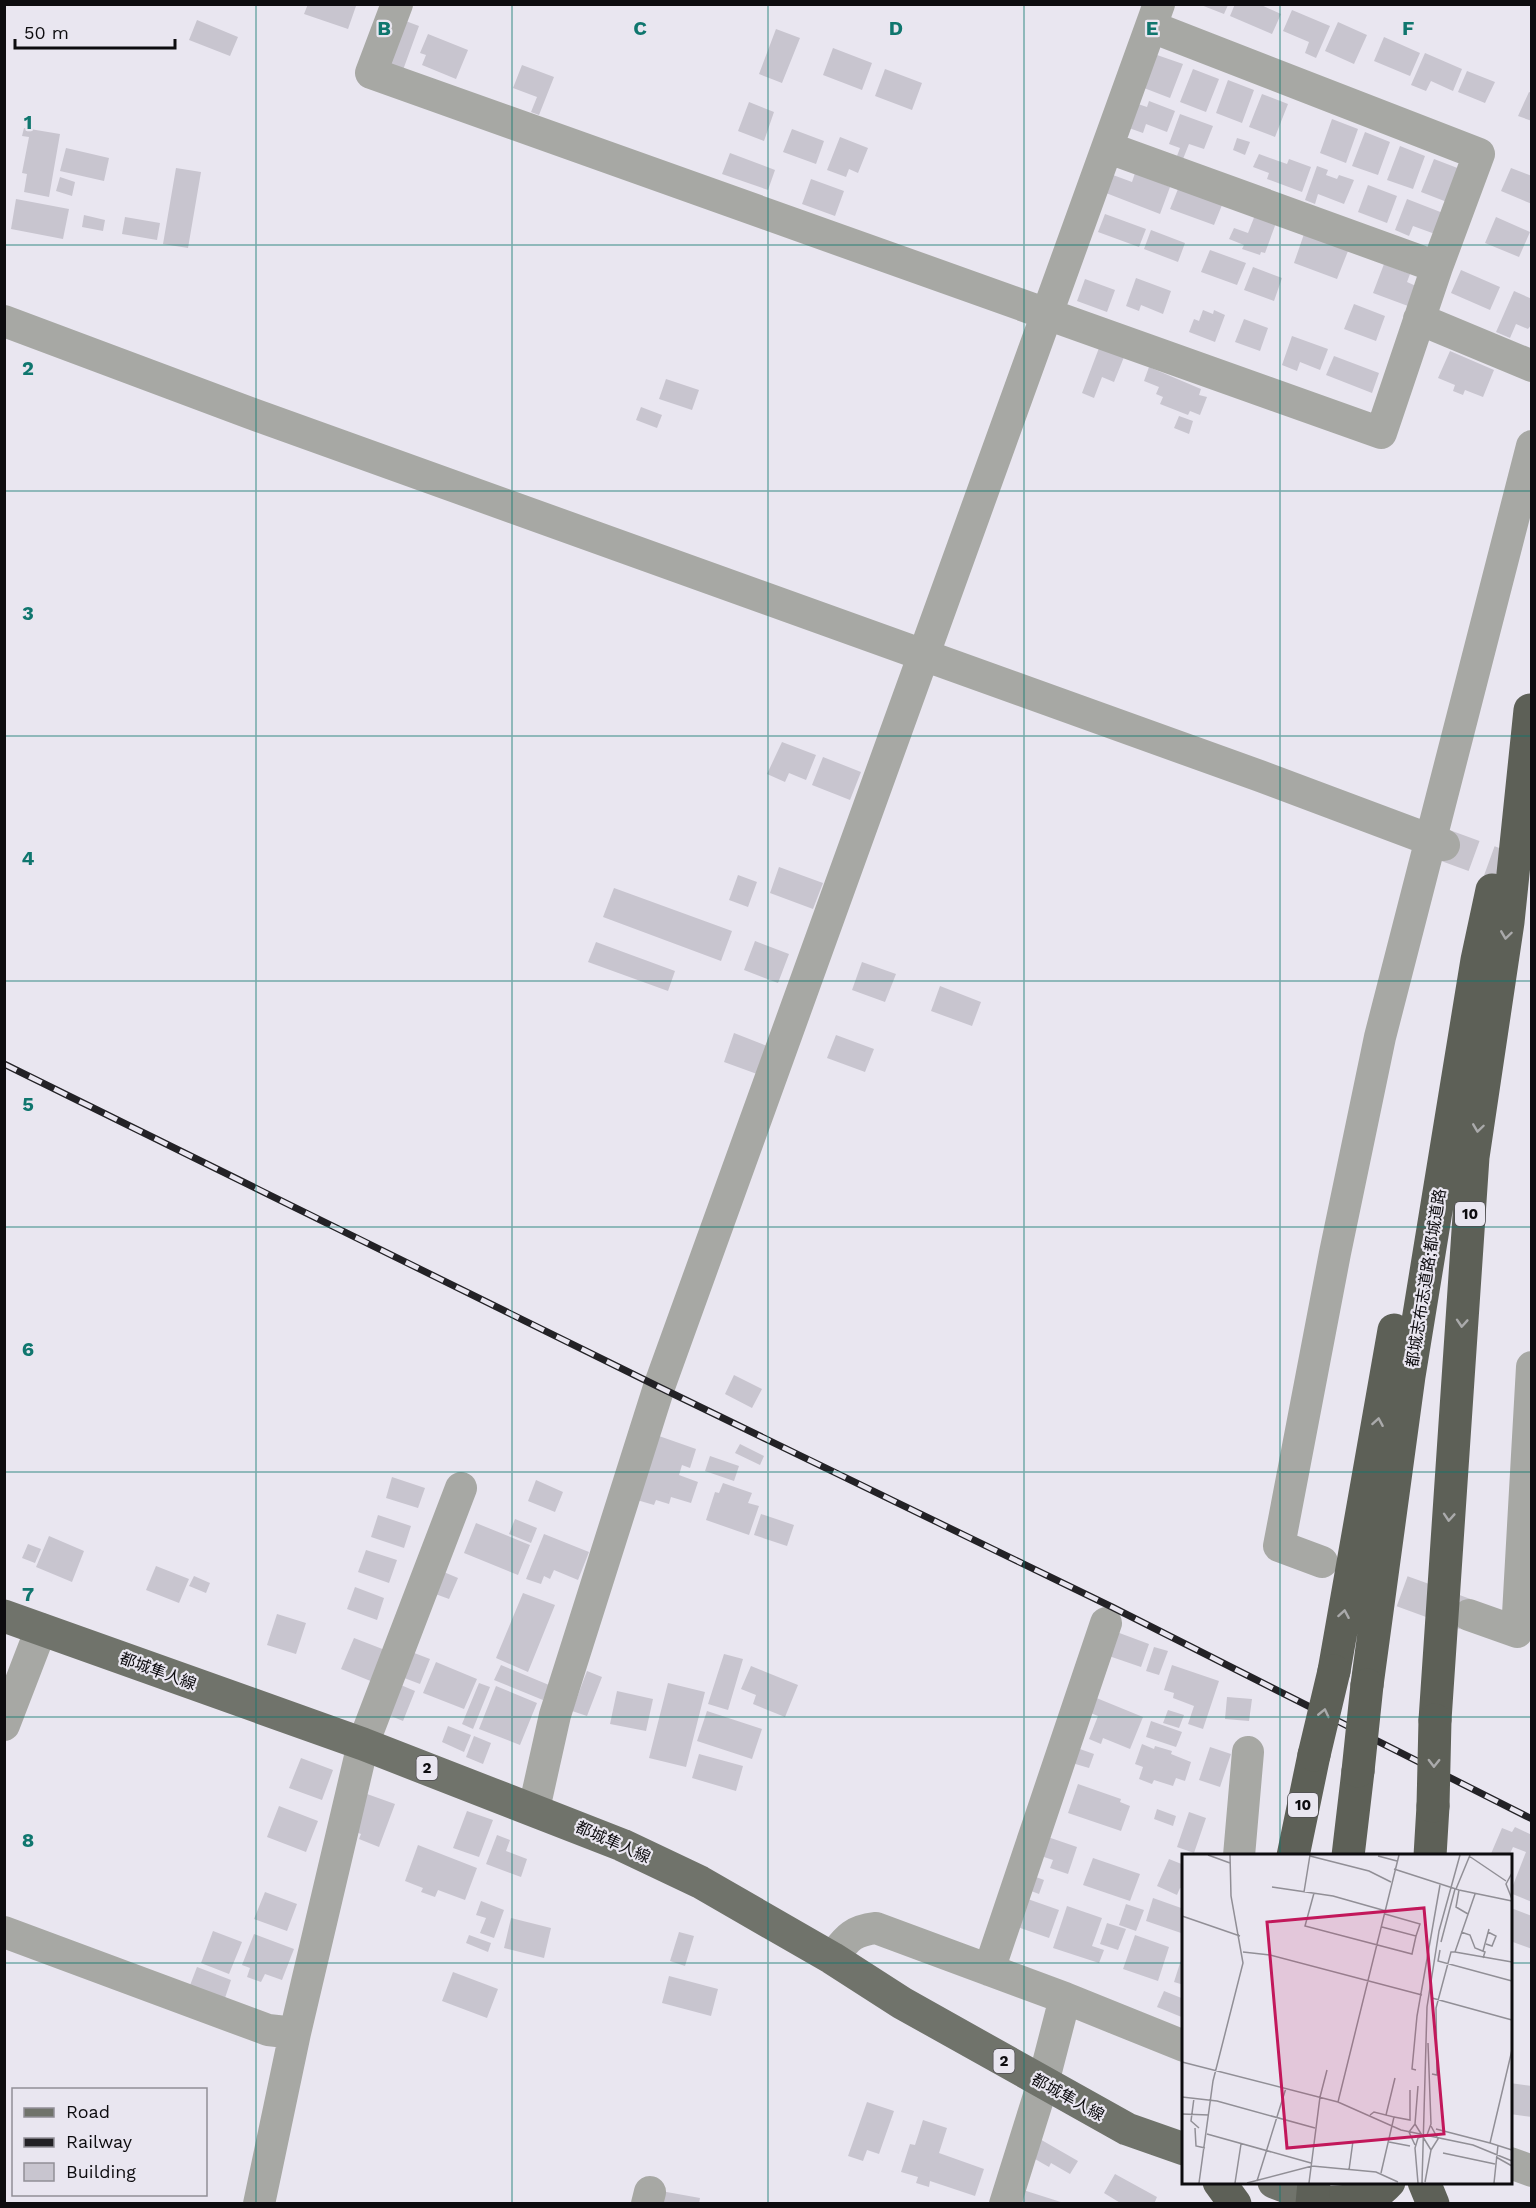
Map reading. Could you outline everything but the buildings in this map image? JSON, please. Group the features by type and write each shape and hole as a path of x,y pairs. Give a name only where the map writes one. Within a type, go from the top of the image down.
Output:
{"highway":[{"name":"都城志布志道路;都城道路","path":"1348,1854 1367,1685 1409,1376 1477,960 1531,708"},
{"name":"10","path":"1430,1854 1436,1720 1473,1157 1508,922 1531,708"},
{"name":"10","path":"1293,1854 1334,1671 1400,1299 1429,1260"},
{"path":"1220,2184 1235,2204"},
{"path":"1320,2197 1354,2202 1373,2198 1387,2184"},
{"path":"1425,2184 1433,2204"}],"main road":[{"name":"都城隼人線","path":"4,1616 363,1744 622,1845 700,1882 832,1958 902,2003 1127,2129 1182,2148"},
{"path":"1280,2184 1320,2197"}],"street":[{"path":"397,4 371,73 1047,314 1381,433 1437,267 1479,154 1155,16 1109,147 1047,314 659,1387 555,1715 534,1809"},
{"path":"1109,147 1437,267"},
{"path":"1419,319 1532,366"},
{"path":"4,321 416,474 1260,776 1436,843"},
{"path":"1322,1562 1279,1546 1337,1242 1380,1037 1436,843 1532,446"},
{"path":"1469,1615 1517,1632 1532,1367"},
{"path":"259,2204 295,2033 363,1744 462,1488"},
{"path":"989,1970 1106,1623"},
{"path":"4,1725 41,1629"},
{"path":"1239,1854 1248,1752"},
{"path":"832,1958 850,1935 861,1929 876,1928 1065,1998 1182,2045"},
{"path":"4,1932 268,2030 295,2033"},
{"path":"1005,2204 1043,2083 1065,1998"},
{"path":"1512,2164 1532,2171"}],"tunnel":[{"path":"1444,845 1532,877"},
{"path":"1357,1575 1465,1614"}],"railway":[{"path":"4,1064 1112,1607 1532,1819"}]}
